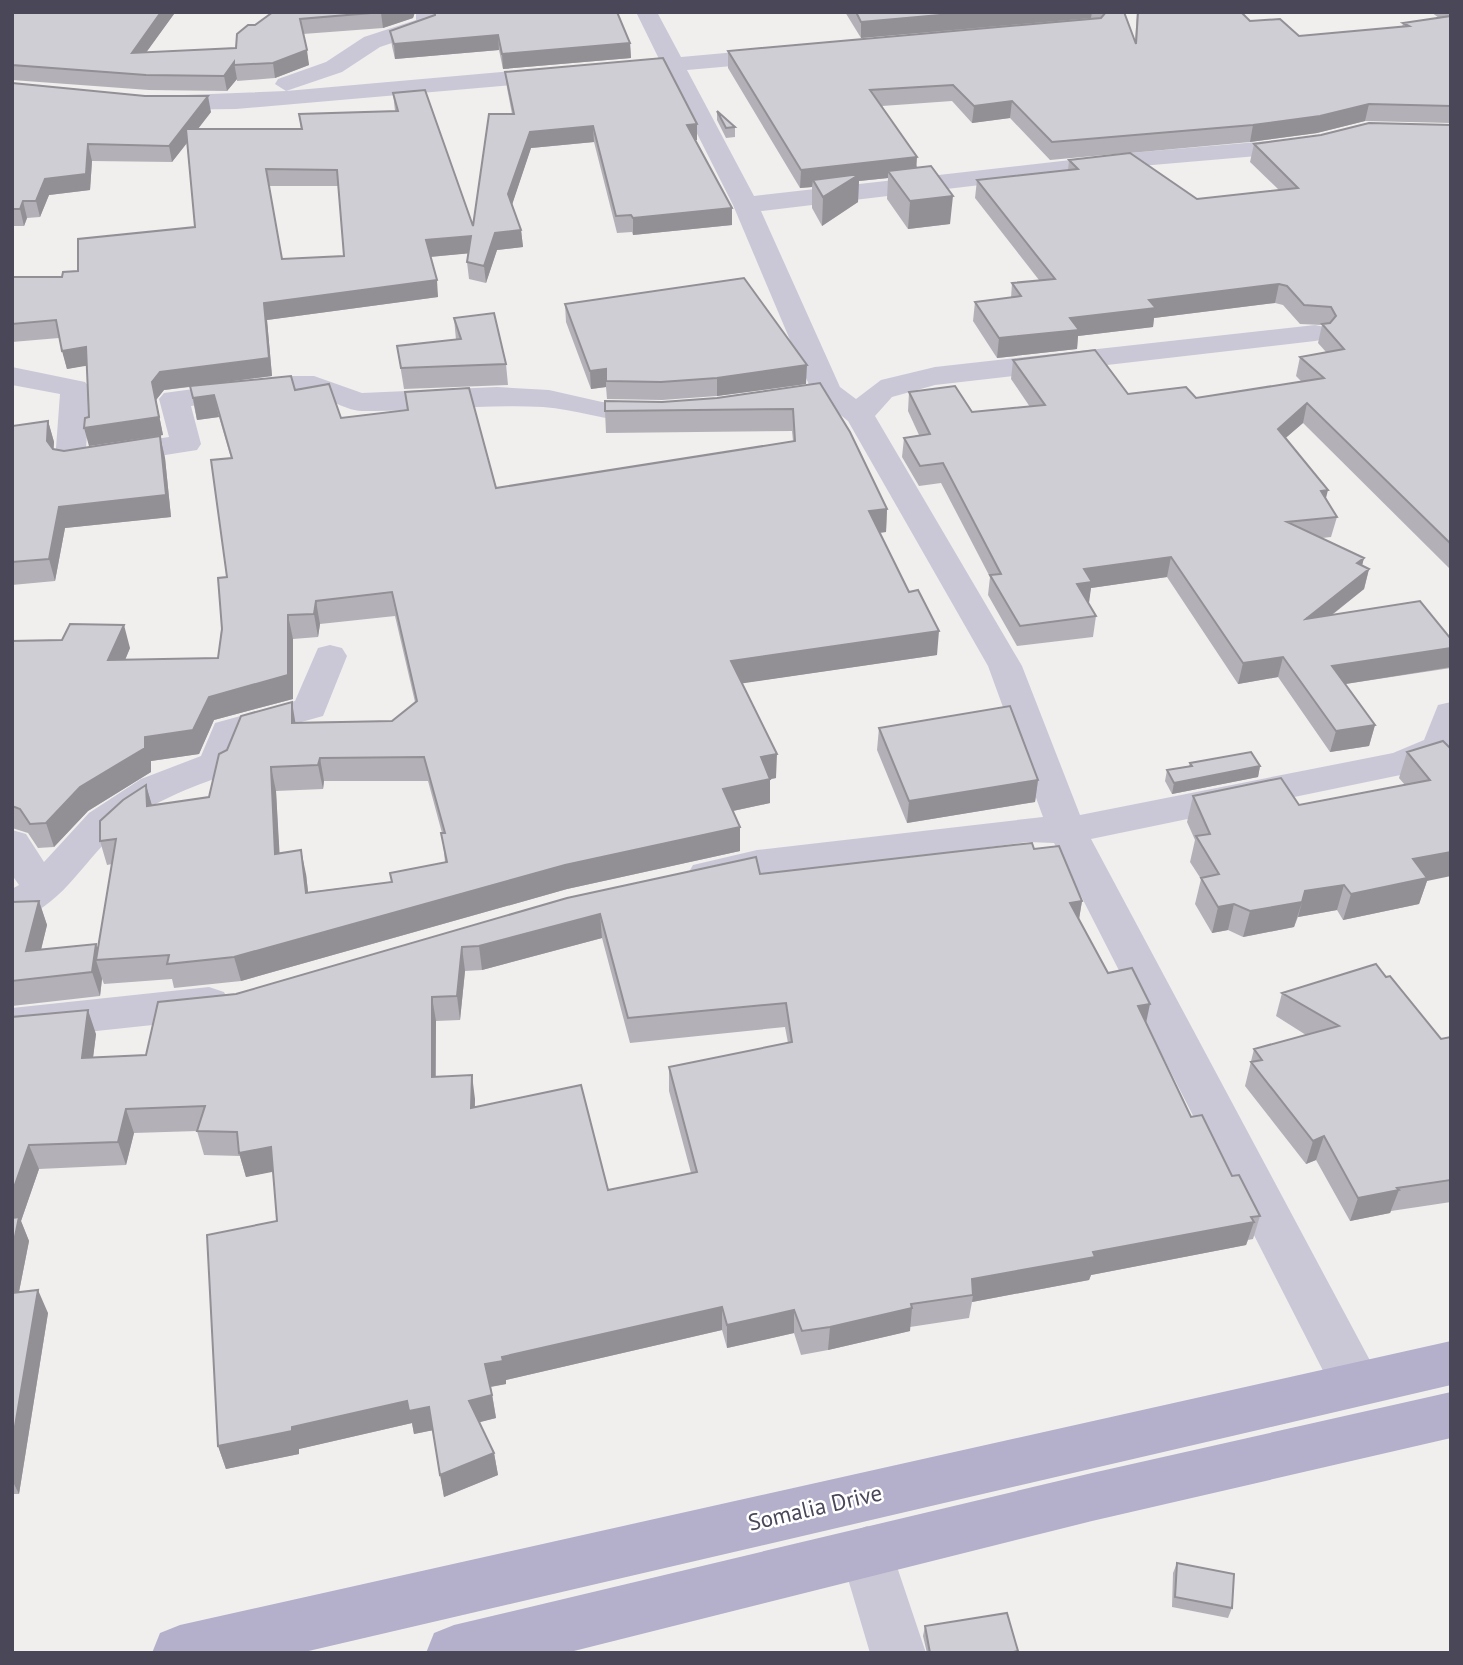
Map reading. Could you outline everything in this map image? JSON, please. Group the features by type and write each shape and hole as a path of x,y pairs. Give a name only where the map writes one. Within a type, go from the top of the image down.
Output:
{"main road":[{"name":"Somalia Drive","path":"180,1653 1451,1363"},
{"path":"454,1653 867,1552 1451,1415"}],"street":[{"path":"236,102 255,91 290,84 334,67 372,41 426,24 426,12"},
{"path":"646,12 676,65 746,205 814,394 860,416 1005,666 1067,831 1356,1384"},
{"path":"135,101 184,104 236,102 800,53"},
{"path":"746,205 1141,159 1250,152 1326,141"},
{"path":"860,416 869,398 895,384 935,376 1315,333"},
{"path":"12,376 75,388 70,461 186,444 174,399 288,385 314,385 358,402 416,402 497,396 549,399 602,411 690,410"},
{"path":"27,899 103,822 154,789 218,764 228,731 310,708 330,656"},
{"path":"676,882 757,864 1028,829 1067,831 1402,763 1447,735"},
{"path":"12,844 27,899"},
{"path":"12,1024 241,1000"},
{"path":"867,1552 898,1653"}],"building":[{"path":"12,12 161,12 132,53 236,48 237,34 273,12 383,12 300,19 307,50 273,63 234,65 234,62 224,76 146,75 12,65"},
{"path":"435,12 617,12 630,43 502,54 498,35 394,44 390,31 435,15"},
{"path":"856,12 974,12 861,22"},
{"path":"1106,12 1124,12 1136,44 1138,12 1241,12 1250,21 1280,19 1299,36 1409,26 1403,23 1451,16 1451,106 1369,104 1320,116 1253,125 1052,142 1012,101 974,106 953,85 870,90 917,157 801,170 728,51 1101,18"},
{"path":"663,58 697,124 687,125 732,208 633,218 631,215 616,216 593,126 530,132 508,194 521,230 495,233 484,266 467,262 471,236 426,240 437,280 264,303 269,358 160,372 152,382 159,417 84,428 85,418 89,417 86,347 62,351 56,320 12,324 12,277 62,277 63,272 78,271 78,239 195,227 186,129 302,129 299,114 398,111 393,93 425,90 473,226 489,114 514,114 505,72","holes":["266,169 337,170 344,256 282,259"]},
{"path":"12,83 145,96 208,96 169,146 88,144 86,174 45,179 36,201 23,201 20,209 12,209"},
{"path":"717,111 735,127 726,128"},
{"path":"1369,123 1451,125 1451,544 1307,403 1278,429 1328,490 1321,491 1337,517 1287,522 1364,558 1357,563 1369,569 1306,619 1420,601 1451,639 1451,648 1332,666 1375,725 1336,731 1283,657 1243,663 1171,557 1084,569 1092,582 1077,584 1096,616 1020,626 990,575 1001,574 943,463 920,466 904,438 930,434 909,392 955,386 972,412 1045,405 1013,360 1095,350 1128,394 1186,387 1196,398 1324,378 1300,357 1344,349 1322,324 1330,323 1336,316 1331,307 1304,305 1287,286 1279,284 1149,300 1156,308 1070,318 1079,330 999,338 975,302 1021,296 1012,283 1055,279 977,180 1078,169 1069,160 1130,153 1197,199 1298,188 1254,144 1321,135"},
{"path":"931,166 953,196 910,201 888,171"},
{"path":"860,174 823,197 813,180"},
{"path":"744,278 807,365 717,378 661,382 606,381 606,369 590,371 565,304"},
{"path":"494,313 506,364 401,368 397,346 461,339 454,318"},
{"path":"291,376 295,390 329,384 341,418 408,410 405,392 469,388 496,488 795,441 793,409 605,411 605,401 662,402 717,398 820,383 850,432 887,509 869,511 909,592 918,590 939,631 731,661 777,754 761,757 770,779 723,789 740,827 565,865 234,957 167,964 169,955 96,960 116,839 100,841 100,821 123,800 146,785 147,806 209,797 219,754 227,750 241,716 292,702 292,723 392,721 417,701 392,592 316,601 314,614 288,615 288,675 209,697 193,730 145,737 145,748 80,787 46,823 30,824 20,809 12,806 12,641 62,640 70,624 124,625 108,660 218,658 222,629 218,578 227,577 211,460 232,458 214,395 193,398 190,386","holes":["424,757 445,833 441,833 447,862 390,873 392,882 306,893 301,850 275,854 271,767 318,765 320,758"]},
{"path":"48,421 47,441 53,449 64,451 160,436 166,495 59,507 49,559 12,562 12,426"},
{"path":"1010,706 1038,780 909,801 879,728"},
{"path":"1443,741 1451,749 1451,852 1413,859 1427,878 1351,894 1344,885 1305,891 1302,902 1250,911 1234,904 1218,907 1201,878 1219,874 1196,836 1210,834 1193,796 1281,778 1299,805 1430,780 1407,752"},
{"path":"1251,752 1260,766 1174,783 1167,770 1192,766 1190,763"},
{"path":"1032,843 1034,849 1059,846 1082,901 1070,903 1108,973 1132,968 1150,1004 1138,1006 1191,1117 1202,1115 1232,1176 1239,1175 1260,1216 1251,1217 1254,1222 1093,1252 1095,1257 972,1279 973,1295 911,1304 912,1308 830,1327 802,1331 794,1310 727,1325 722,1307 502,1357 503,1361 485,1364 492,1395 469,1401 494,1453 440,1475 429,1407 409,1411 407,1401 292,1427 292,1431 218,1446 207,1235 277,1221 271,1147 239,1153 237,1132 197,1131 205,1106 126,1109 118,1142 29,1145 12,1193 12,1017 88,1010 82,1058 146,1055 158,1002 236,994 567,898 756,857 760,874","holes":["600,914 628,1018 786,1003 792,1042 669,1067 697,1172 608,1190 581,1085 471,1108 472,1075 432,1077 432,997 457,996 462,947 479,946"]},
{"path":"39,901 26,951 96,944 92,972 12,981 12,902"},
{"path":"1376,964 1386,977 1390,976 1441,1039 1451,1037 1451,1180 1397,1188 1399,1190 1358,1198 1324,1136 1313,1141 1251,1062 1262,1060 1254,1049 1339,1026 1282,993"},
{"path":"19,1217 12,1251 12,1218"},
{"path":"38,1290 12,1444 12,1293"},
{"path":"1177,1563 1234,1574 1232,1608 1175,1597"},
{"path":"1007,1613 1018,1651 930,1653 925,1626"}]}
